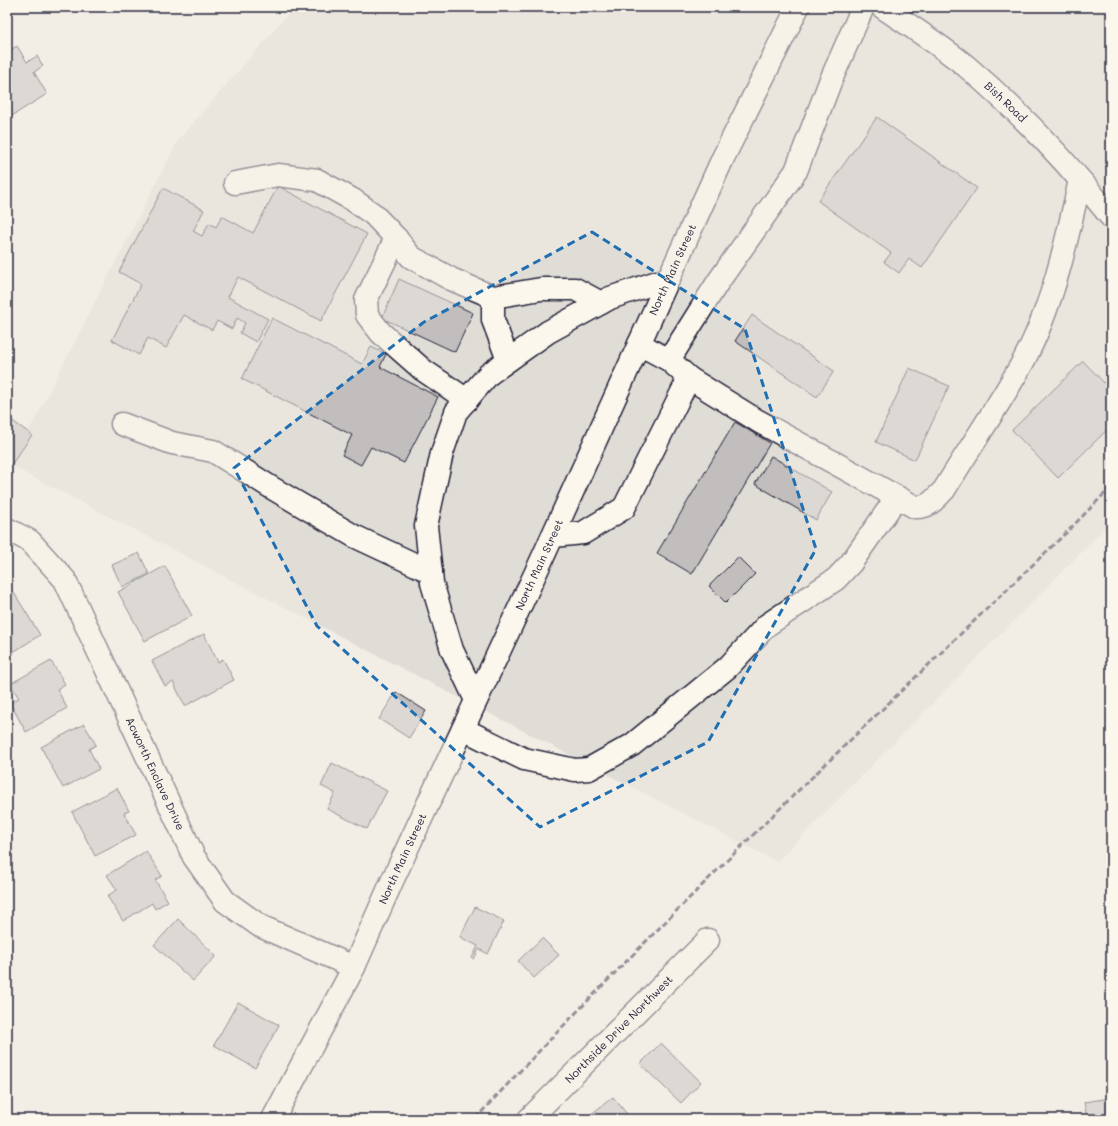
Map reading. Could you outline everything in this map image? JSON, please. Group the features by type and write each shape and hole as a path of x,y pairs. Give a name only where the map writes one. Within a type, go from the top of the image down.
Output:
{"main road":[{"name":"North Main Street","path":"273,1119 354,967 392,879 553,536 723,158 798,7"},
{"path":"669,360 718,282 796,171 830,82 863,7"},
{"name":"Bish Road","path":"882,7 965,66 1005,102 1080,180 1111,217"},
{"path":"235,184 278,175 317,180 353,200 368,211 396,238 411,257 451,279 493,297 541,289 576,289 601,303"},
{"path":"639,344 669,360 689,378 758,421 915,507 922,508 929,505 944,490 1024,360 1039,326 1054,281 1080,180"},
{"path":"396,238 366,300 367,315 381,334 423,370 467,400"},
{"path":"476,700 452,650 432,583 426,526 442,452 456,412 489,374 548,332 610,298 669,278"},
{"path":"493,297 493,320 508,360"},
{"path":"553,536 583,532 624,508 689,378"},
{"path":"122,424 172,443 214,451 272,488 354,536 431,572"},
{"path":"463,729 524,759 575,770 588,769 632,745 728,667 767,625 836,579 851,563 897,497"},
{"name":"Acworth Enclave Drive","path":"7,528 30,541 65,580 194,856 225,901 260,926 354,967"},
{"name":"Northside Drive Northwest","path":"529,1119 708,940"}],"highlighted area":[{"path":"592,232 745,329 816,549 708,742 540,827 317,626 234,468 424,322"}],"shaded area":[{"path":"294,7 1111,7 1111,522 777,862 11,466 178,140"}],"building":[{"path":"17,46 27,62 37,56 43,66 34,72 47,94 7,119 7,52"},
{"path":"877,117 977,188 922,268 909,259 899,273 884,262 891,253 818,201"},
{"path":"278,186 367,234 321,321 238,277 228,297 268,319 256,342 240,333 245,323 237,318 232,329 217,321 212,330 184,315 166,348 148,338 139,355 112,340 141,284 119,272 163,188 204,210 193,231 202,236 209,223 216,227 222,216 253,233"},
{"path":"399,279 473,313 455,352 382,318"},
{"path":"752,315 834,371 817,397 735,341"},
{"path":"272,318 362,364 371,347 386,354 380,367 438,397 404,463 371,447 361,465 342,455 352,435 242,379"},
{"path":"1083,361 1111,390 1111,426 1058,478 1012,430"},
{"path":"909,368 949,386 915,460 876,442"},
{"path":"7,417 32,435 7,471"},
{"path":"735,422 770,443 692,574 657,553"},
{"path":"771,456 832,492 816,520 755,484"},
{"path":"139,553 149,574 122,587 112,565"},
{"path":"738,557 755,574 726,603 709,586"},
{"path":"165,566 192,616 145,641 118,592"},
{"path":"13,591 40,635 7,656 7,595"},
{"path":"204,634 218,662 223,659 234,680 185,706 173,682 165,686 152,661"},
{"path":"51,661 65,684 57,689 67,708 26,732 10,703 19,698 10,684"},
{"path":"396,692 426,711 409,738 379,719"},
{"path":"84,724 96,745 89,749 99,769 63,788 41,747"},
{"path":"332,763 387,791 367,829 327,809 335,793 321,786"},
{"path":"117,788 129,811 124,813 136,835 95,856 72,812"},
{"path":"146,851 162,876 155,880 168,901 155,909 152,903 123,921 107,896 117,890 107,875"},
{"path":"475,907 504,921 488,954 479,949 474,959 472,958 478,946 460,937"},
{"path":"178,919 216,956 193,981 154,945"},
{"path":"542,938 559,955 534,978 518,961"},
{"path":"238,1002 279,1025 255,1068 214,1045"},
{"path":"661,1043 701,1082 681,1103 640,1064"},
{"path":"613,1097 631,1119 593,1119 590,1115"},
{"path":"1111,1098 1111,1119 1087,1119 1084,1102"}],"railway":[{"path":"475,1119 693,894 842,748 1068,531 1111,487"}]}
